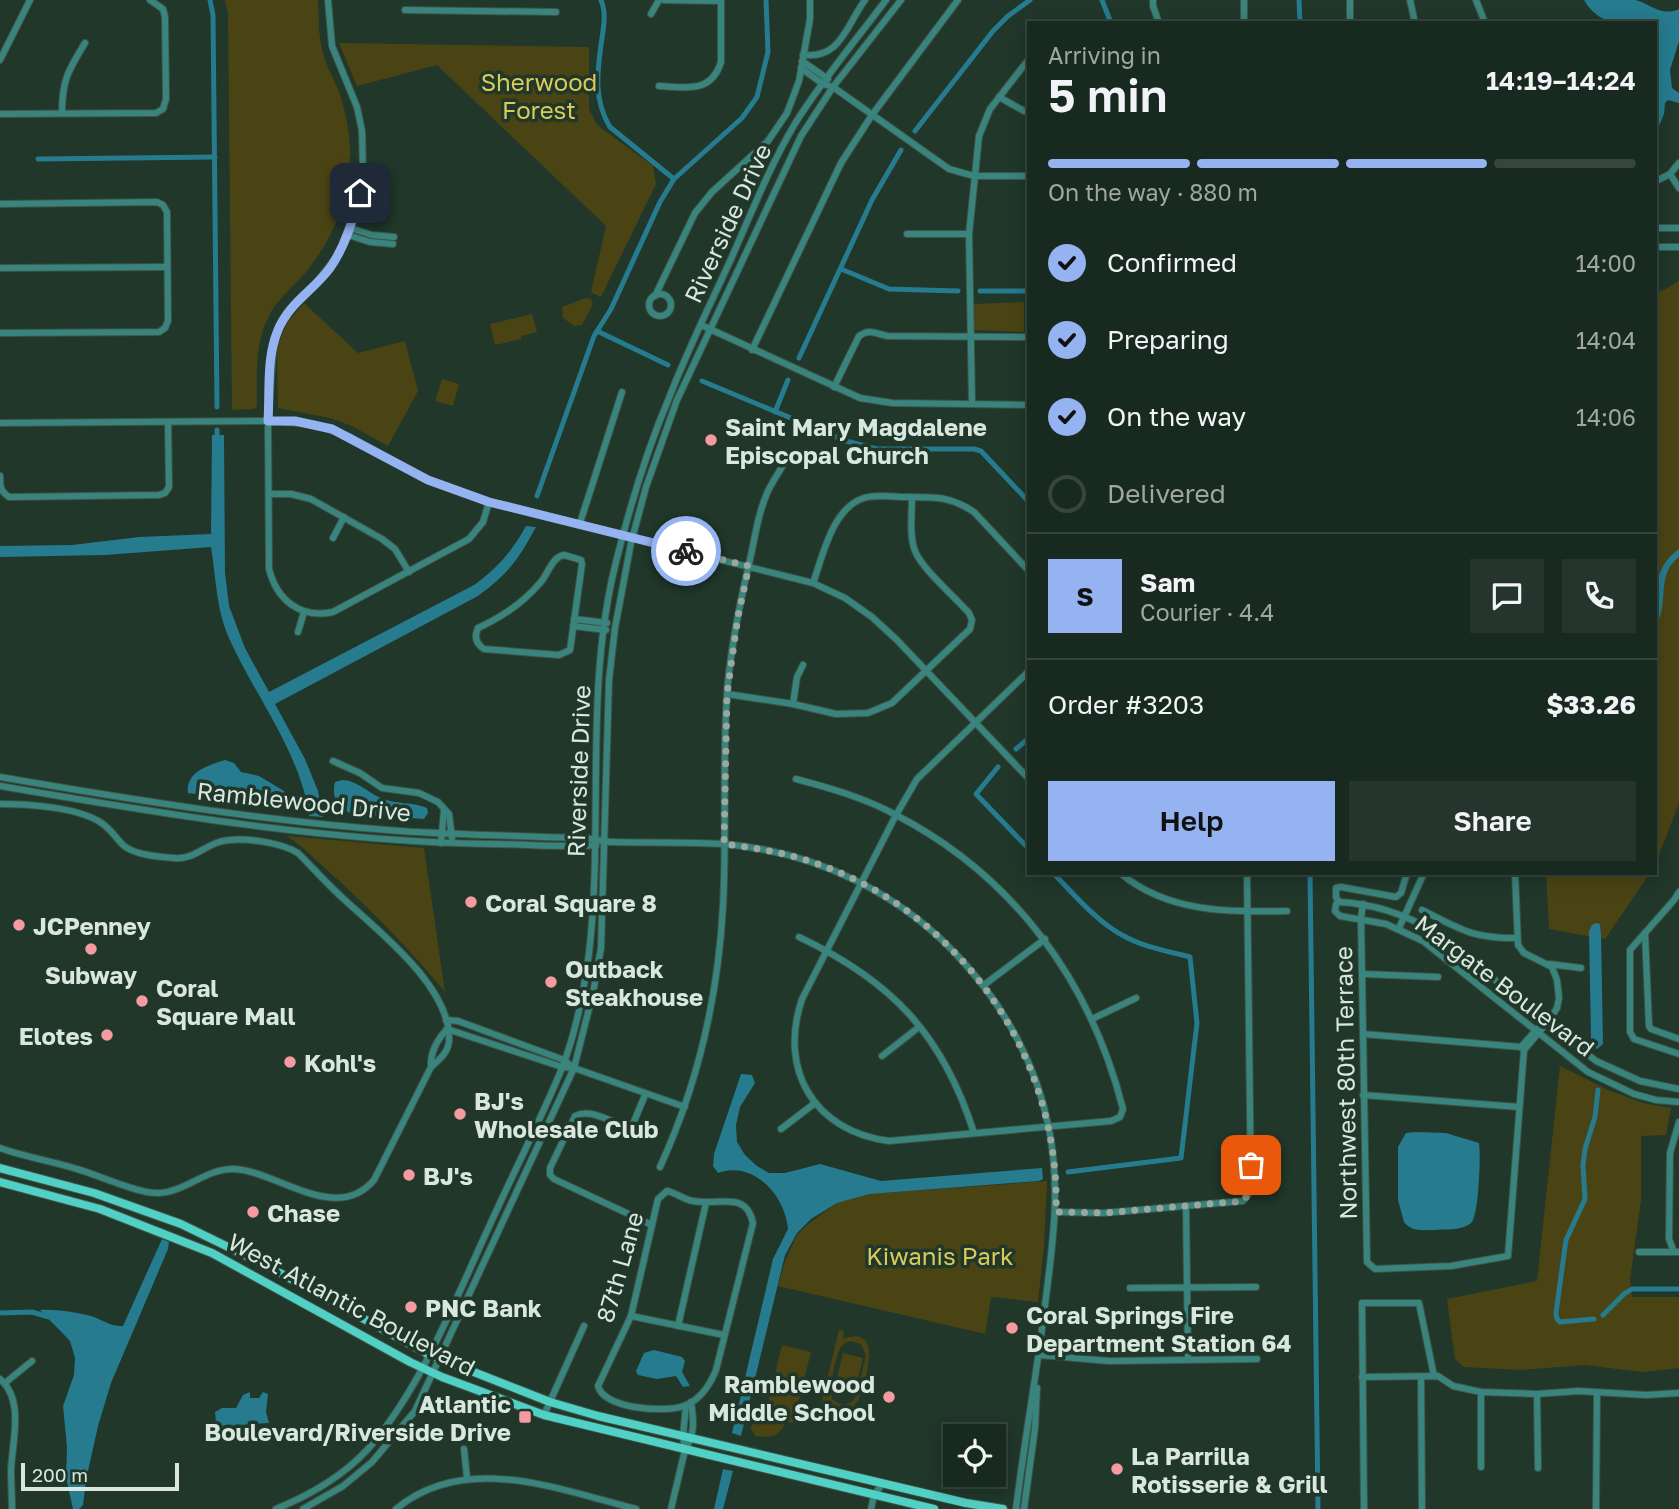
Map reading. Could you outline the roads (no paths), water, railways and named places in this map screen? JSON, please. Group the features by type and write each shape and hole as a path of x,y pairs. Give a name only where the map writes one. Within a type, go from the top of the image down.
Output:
{"main road":[{"name":"West Atlantic Boulevard","path":"0,1167 77,1188 181,1224 269,1267 428,1354 550,1402 688,1437 1003,1509"},
{"name":"West Atlantic Boulevard","path":"0,1182 73,1200 176,1237 234,1264 433,1373 544,1415 934,1509"}],"street":[{"path":"0,60 30,0"},
{"path":"0,114 156,113 163,109 166,99 163,9 150,0"},
{"path":"328,0 332,46 357,107 362,131 363,172 349,232 329,269 288,311 272,348 268,421 269,569 272,580 283,599 304,612 332,612 469,539 483,523 489,502"},
{"path":"491,0 491,11"},
{"path":"651,14 662,0 721,1 721,62 718,72 712,80 695,88 659,86"},
{"path":"655,296 695,213 712,192 754,155 779,128 795,96 810,19 810,0"},
{"path":"802,61 833,49 865,0"},
{"name":"Riverside Drive","path":"276,1509 304,1498 345,1471 365,1452 403,1403 563,1064 580,1000 588,954 595,842 598,703 605,626 614,570 652,441 778,156 795,124 825,80 886,0"},
{"name":"Riverside Drive","path":"307,1508 343,1486 372,1462 415,1411 574,1068 599,960 609,680 615,628 632,537 661,442 677,400 801,136 833,87 901,0"},
{"path":"752,350 829,184 872,114 958,0"},
{"path":"1153,0 1158,21"},
{"path":"1244,0 1244,21"},
{"path":"1350,0 1350,21"},
{"path":"1410,0 1415,21"},
{"path":"1476,0 1484,21"},
{"path":"405,10 556,12"},
{"path":"62,113 65,79 85,43"},
{"path":"802,61 833,87 949,169 974,176 1027,176"},
{"path":"971,404 969,234 974,176 983,121 1027,62"},
{"path":"999,97 1024,111"},
{"path":"1657,180 1670,174 1679,163"},
{"path":"1670,174 1679,188"},
{"path":"0,204 158,202 163,205 167,212 168,321 165,328 159,332 0,333"},
{"path":"1657,228 1679,228"},
{"path":"349,232 370,242 393,241"},
{"path":"907,234 969,234"},
{"path":"1657,247 1679,247"},
{"path":"0,268 167,267"},
{"path":"701,325 834,387 875,401 1027,405"},
{"path":"834,387 859,336 864,332 888,336 1027,337"},
{"path":"580,523 622,393"},
{"path":"0,423 268,421 313,424 348,436 428,480 489,502 813,583 845,598 873,617 1027,777"},
{"path":"0,476 0,487 9,497 166,493 169,487 168,422"},
{"path":"660,1167 685,1107 705,1040 715,988 723,905 727,694 738,616 766,496 786,460"},
{"path":"269,494 291,494 312,499 383,539 395,549 409,572"},
{"path":"727,694 836,714 868,713 892,703 970,629 972,620 969,613 915,551 912,540 912,497"},
{"path":"813,583 837,521 845,510 864,498 937,497 963,505 974,512 1027,569"},
{"path":"332,538 344,517"},
{"path":"564,555 581,560 583,564 573,623 570,650 559,655 484,649 476,638 478,628 506,613 533,591 559,556 564,555"},
{"path":"298,632 304,612"},
{"path":"573,623 615,628"},
{"path":"793,704 797,677 803,665"},
{"path":"796,779 896,814 979,869 1019,909 1061,962 1093,1018 1117,1084 1123,1109 1120,1117 1111,1121 1049,1127 889,1140 873,1138 842,1126 815,1103 798,1074 793,1045 802,999 896,814 917,779 1027,673"},
{"path":"333,761 360,773 382,788 419,793 438,802 449,814 452,843"},
{"name":"Ramblewood Drive","path":"0,777 161,805 307,824 595,842"},
{"name":"Ramblewood Drive","path":"0,786 168,815 327,834 441,843 724,844 782,853 802,859 862,883 900,905 930,929 984,985 1023,1049 1041,1094 1049,1127 1056,1179 1056,1212 1040,1355 1016,1509"},
{"path":"0,804 41,806 93,818 109,827 127,848 175,858 196,854 221,841 286,846 298,853 413,964 439,1001 446,1020 449,1041 445,1054 431,1068 374,1180 360,1192 348,1195 316,1195 236,1169 219,1171 172,1191 153,1193 77,1168 0,1148"},
{"path":"441,843 444,810"},
{"path":"1123,875 1144,889 1182,905 1247,912 1287,911"},
{"path":"1056,1212 1104,1213 1243,1201 1249,1196 1251,1074 1247,875"},
{"path":"1339,902 1336,888 1341,887 1396,897 1401,893 1406,875"},
{"path":"1399,928 1423,875"},
{"path":"1515,875 1517,938 1521,951 1549,964 1581,968"},
{"path":"1679,892 1630,950 1630,1032 1634,1040 1679,1055"},
{"name":"Margate Boulevard","path":"1679,1089 1640,1081 1596,1061 1434,931 1405,915 1363,904 1339,902 1335,907 1338,914 1399,928 1423,941 1588,1072 1614,1087 1656,1100 1679,1102"},
{"name":"Northwest 80th Terrace","path":"1363,904 1361,918 1367,1262 1375,1269 1451,1266 1508,1256 1519,1107"},
{"name":"Margate Boulevard","path":"1423,910 1453,927 1478,936 1517,938"},
{"path":"1644,933 1649,1026 1679,1039"},
{"path":"799,937 827,950 869,976 905,1009 950,1072 974,1133"},
{"path":"984,985 1045,939"},
{"path":"1363,1095 1519,1107 1522,1049 1557,1008 1557,980 1549,964"},
{"path":"1363,974 1438,978"},
{"path":"1093,1018 1136,998"},
{"path":"446,1020 458,1021 563,1064 685,1107"},
{"path":"882,1056 919,1027"},
{"path":"447,1029 563,1064"},
{"path":"431,1068 435,1047 447,1029"},
{"path":"1363,1034 1522,1049"},
{"path":"645,1095 633,1124 624,1125 587,1113 575,1116 550,1168 550,1175 652,1225"},
{"path":"781,1129 815,1103"},
{"path":"1639,1252 1676,1252 1669,1239 1669,1196 1670,1153 1679,1122"},
{"name":"87th Lane","path":"688,1404 662,1410 649,1409 606,1398 598,1386 631,1316 658,1199 663,1193 672,1192 689,1201 706,1203"},
{"path":"1669,1196 1679,1195"},
{"path":"671,1509 694,1419 688,1404 711,1382 716,1370 753,1223 748,1208 735,1201 706,1203 678,1326"},
{"path":"1186,1206 1188,1359"},
{"path":"1130,1288 1256,1287"},
{"path":"1364,1509 1362,1303 1419,1303 1434,1376"},
{"path":"631,1316 724,1335"},
{"path":"544,1415 584,1326"},
{"path":"1040,1355 1090,1360 1257,1359"},
{"path":"12,1509 11,1470 15,1418 11,1393 2,1381 32,1361"},
{"path":"1362,1377 1434,1376 1464,1391 1480,1392 1537,1394 1578,1391 1646,1395 1679,1393"},
{"path":"1420,1377 1422,1509"},
{"name":"Ramblewood Drive","path":"1024,1509 1037,1401 1036,1383"},
{"path":"1480,1392 1480,1467"},
{"path":"1596,1509 1597,1392"},
{"path":"1537,1394 1538,1468"},
{"path":"464,1449 467,1478"},
{"path":"0,1470 11,1470"},
{"path":"396,1509 421,1493 467,1478 511,1479 636,1509"},
{"path":"868,1479 874,1495"},
{"path":"871,1509 874,1495 883,1483"},
{"path":"304,1498 307,1508"}],"water":[{"path":"1584,0 1636,0 1662,11 1679,9 1679,41 1670,70 1672,88 1679,93 1679,103 1668,100 1665,103 1657,131 1657,21 1610,21 1598,16"},
{"path":"212,435 224,435 225,573 229,606 245,648 269,692 474,585 504,558 526,526 536,527 512,565 478,596 275,704 305,759 318,791 323,817 309,816 305,793 287,747 228,636 219,603 211,547 105,555 0,557 0,546 72,545 139,537 211,534"},
{"path":"1679,549 1679,557 1667,572 1657,623 1657,583 1670,557"},
{"path":"225,760 234,763 241,772 259,776 284,791 288,797 286,803 276,805 188,793 190,780 199,770"},
{"path":"342,780 358,784 383,799 427,808 428,813 424,819 352,814 343,809 335,798 335,782"},
{"path":"1596,923 1600,924 1601,935 1603,1044 1597,1049 1593,1047 1591,1038 1589,931"},
{"path":"741,1074 752,1075 755,1083 740,1107 736,1125 737,1142 745,1155 769,1173 785,1173 820,1164 881,1181 1042,1168 1043,1179 870,1194 837,1203 811,1219 797,1233 785,1255 741,1436 732,1433 773,1259 788,1229 781,1204 765,1183 743,1171 718,1173 713,1166 714,1154"},
{"path":"1406,1133 1446,1133 1479,1143 1478,1198 1474,1218 1467,1226 1421,1230 1404,1222 1398,1200 1398,1147"},
{"path":"162,1239 169,1242 168,1249 111,1383 98,1426 83,1505 79,1509 73,1509 66,1477 67,1447 63,1406 74,1375 75,1358 70,1341 40,1310 78,1313 123,1326"},
{"path":"654,1350 682,1357 685,1361 682,1372 690,1386 683,1387 676,1376 657,1379 638,1375 636,1371 644,1353"},
{"path":"250,1392 250,1398 259,1398 263,1392 268,1394 266,1412 269,1423 248,1424 239,1442 223,1443 217,1432 215,1412 222,1408 236,1408 243,1395"},
{"path":"723,1469 733,1471 723,1509 714,1509"}],"waterway":[{"path":"210,0 213,15 217,407"},
{"path":"601,0 604,22 598,87 605,117 610,127 674,179"},
{"path":"537,496 594,336 611,309 660,202 674,179 742,118 757,97 768,52 766,0"},
{"path":"915,131 993,31 1030,0"},
{"path":"1102,0 1110,21"},
{"path":"1299,0 1300,21"},
{"path":"799,358 872,200 901,150"},
{"path":"38,159 215,157"},
{"path":"841,269 889,289 958,291"},
{"path":"980,291 1027,291"},
{"path":"597,331 668,365"},
{"path":"775,412 788,380"},
{"path":"702,381 846,441 877,449 981,451 1027,500"},
{"path":"217,430 217,442"},
{"path":"1016,749 1027,740"},
{"path":"998,767 976,794 1027,847"},
{"path":"1055,875 1103,923 1138,943 1190,957 1197,1023 1181,1158 1068,1172"},
{"path":"1310,875 1318,1508"},
{"path":"1594,1319 1560,1322 1556,1313 1566,1240 1585,1199 1583,1165 1595,1117 1598,1090"},
{"path":"1603,1315 1632,1289 1679,1289"},
{"path":"0,1313 32,1312 49,1317"}],"place":[{"name":"Saint Mary Magdalene Episcopal Church","path":"711,440"},
{"name":"Coral Square 8","path":"471,902"},
{"name":"JCPenney","path":"19,925"},
{"name":"Subway","path":"91,949"},
{"name":"Outback Steakhouse","path":"551,982"},
{"name":"Coral Square Mall","path":"142,1001"},
{"name":"Elotes","path":"107,1035"},
{"name":"Kohl's","path":"290,1062"},
{"name":"BJ's Wholesale Club","path":"460,1114"},
{"name":"BJ's","path":"409,1175"},
{"name":"Chase","path":"253,1212"},
{"name":"PNC Bank","path":"411,1307"},
{"name":"Coral Springs Fire Department Station 64","path":"1012,1328"},
{"name":"Ramblewood Middle School","path":"889,1397"},
{"name":"Atlantic Boulevard/Riverside Drive","path":"525,1417"},
{"name":"La Parrilla Rotisserie & Grill","path":"1117,1469"}],"park label":[{"name":"Sherwood Forest","path":"539,95"},
{"name":"Kiwanis Park","path":"940,1255"}]}
